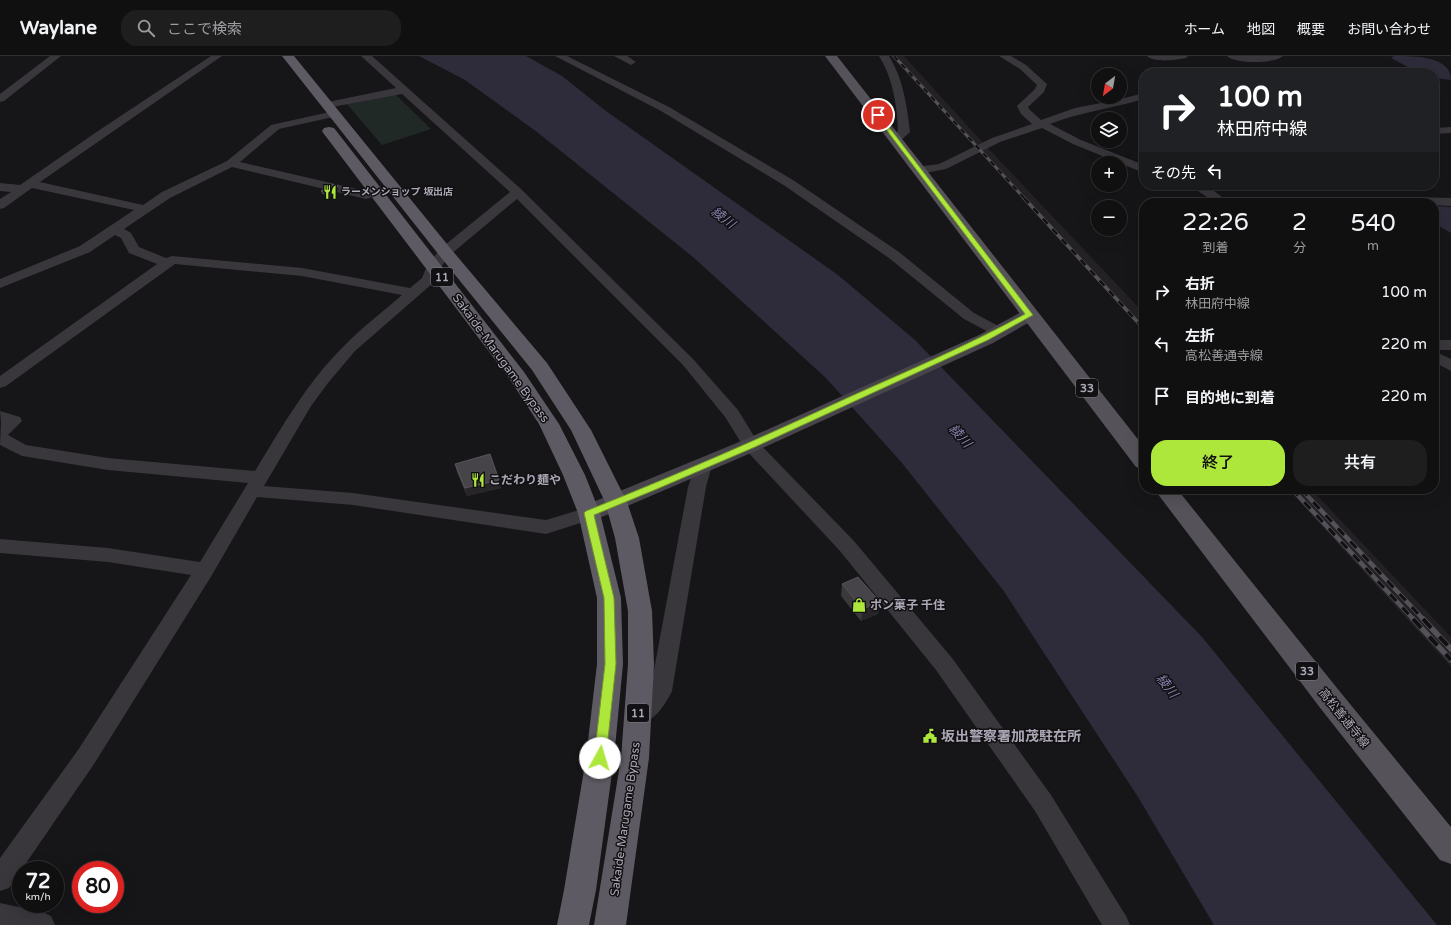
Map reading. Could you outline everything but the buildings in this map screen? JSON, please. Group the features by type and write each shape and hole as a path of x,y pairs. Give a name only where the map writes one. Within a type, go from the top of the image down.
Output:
{"highway":[{"name":"Sakaide-Marugame Bypass","path":"272,56 327,112 540,367 581,430 616,502 627,538 640,612 640,664 635,758 610,925"},
{"name":"Sakaide-Marugame Bypass","path":"288,56 434,266 517,376 548,424 574,475 589,513 609,598 610,664 600,758 580,890 573,925"}],"main road":[{"name":"33","path":"831,56 1139,456"},
{"path":"589,513 758,442 992,335 1030,315"},
{"name":"高松善通寺線","path":"1169,494 1331,701 1451,850"}],"street":[{"path":"0,99 56,56"},
{"path":"0,205 102,133 216,56"},
{"path":"366,56 517,192 688,362 758,442 847,546 944,664 1043,802 1118,925"},
{"path":"560,56 664,109 789,184 894,254 992,335"},
{"path":"619,56 631,62"},
{"path":"884,56 888,61 892,74 903,118 904,132 896,139"},
{"path":"1004,56 1024,67 1042,84 1040,90 1022,106 1025,112 1041,124 1052,128 1077,142 1139,167"},
{"path":"1152,56 1172,58 1183,56"},
{"path":"1232,56 1255,60 1278,56"},
{"path":"0,284 85,249 166,195 231,163 275,127 404,90"},
{"path":"920,170 942,167 996,140 1079,110 1139,97"},
{"path":"1439,131 1451,130"},
{"path":"231,163 366,195"},
{"path":"0,187 28,186 146,209"},
{"path":"1206,190 1217,198"},
{"path":"0,879 86,757 205,570 224,535 257,484 287,430 322,380 350,348 428,280 434,266 445,252 517,192"},
{"path":"1439,202 1451,202"},
{"path":"115,229 126,236 134,250 166,263"},
{"path":"0,383 172,260 302,272 414,293"},
{"path":"1439,345 1451,345"},
{"path":"1439,359 1451,366"},
{"path":"0,416 14,421 3,429 0,435"},
{"path":"0,438 22,450 108,464 257,484 546,527 589,513"},
{"path":"638,714 656,701 661,691 697,487 703,465"},
{"path":"0,546 108,555 205,570"},
{"path":"0,916 42,925"}],"shaded area":[{"path":"891,56 904,56 985,145 1139,308 1139,327"},
{"path":"394,93 431,129 382,145 346,103"},
{"path":"1293,494 1316,494 1451,637 1451,667"}],"water":[{"name":"綾川","path":"419,56 526,56 562,76 606,111 838,275 915,340 1202,637 1437,925 1214,925 1138,797 1003,590 902,463 826,378 693,257 537,132 465,80"},
{"path":"1394,56 1411,56 1430,59 1445,66 1449,72 1451,80 1439,79 1439,68 1410,68 1391,58"},
{"path":"1439,206 1451,207 1451,233 1439,226"}],"railway":[{"path":"894,56 1025,199"},
{"path":"1024,198 1139,324"},
{"path":"1297,494 1414,620"},
{"path":"1306,494 1424,620"},
{"path":"1413,619 1451,660"},
{"path":"1423,619 1451,649"}],"place":[{"name":"ラーメンショップ 坂出店","path":"330,192"},
{"name":"こだわり麺や","path":"478,480"},
{"name":"ポン菓子 千住","path":"859,605"},
{"name":"坂出警察署加茂駐在所","path":"930,736"}],"route":[{"path":"600,758 610,664 609,598 589,513 752,445 986,339 1030,315 878,115"}]}
